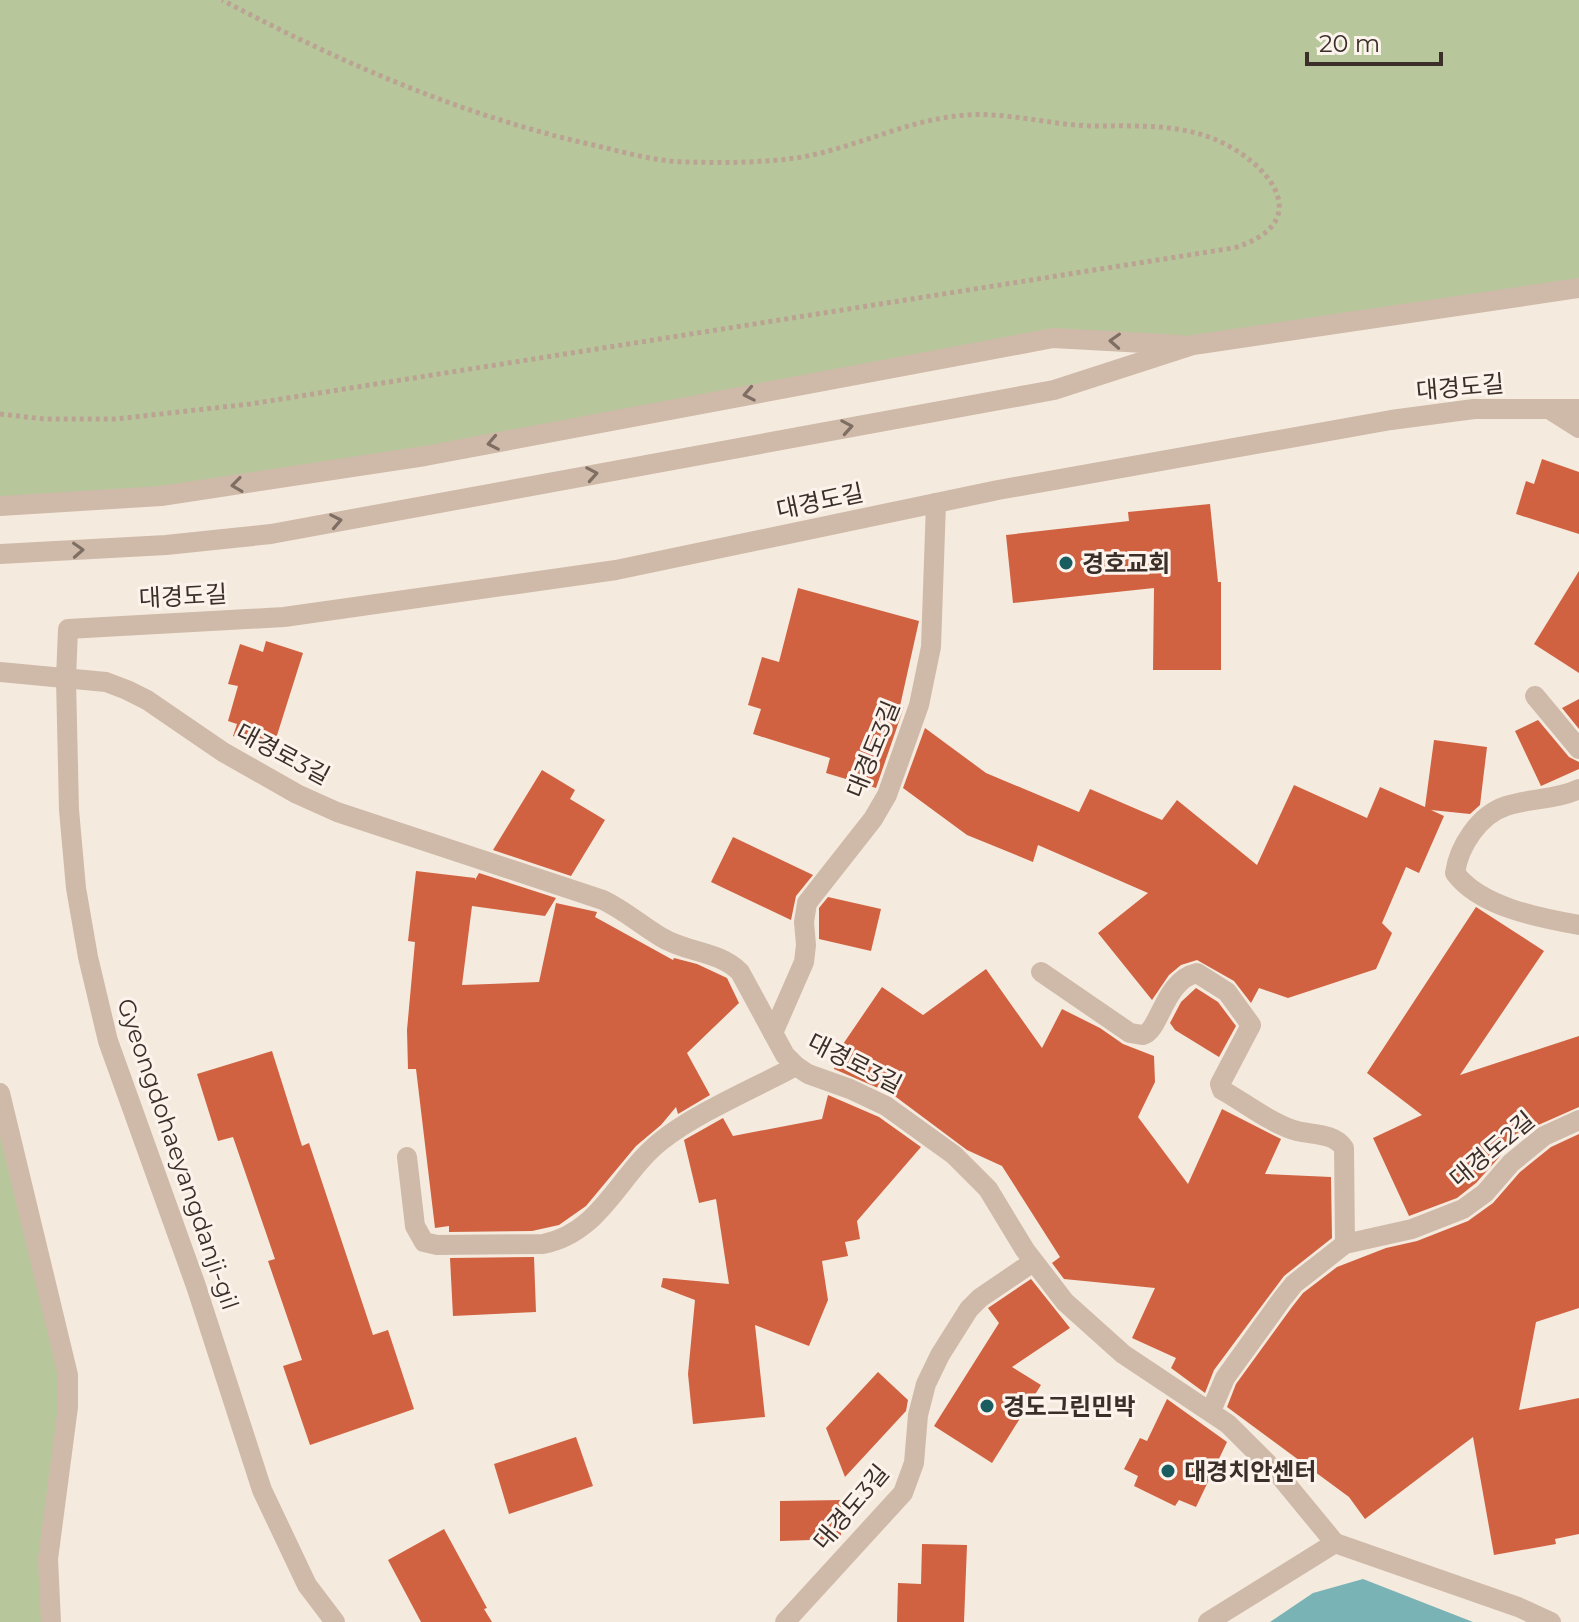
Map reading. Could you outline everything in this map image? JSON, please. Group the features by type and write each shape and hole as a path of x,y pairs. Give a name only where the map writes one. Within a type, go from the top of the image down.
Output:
{"street":[{"path":"0,554 166,545 271,534 1054,390 1193,345 1579,288"},
{"path":"0,506 161,496 425,456 1053,338 1193,345"},
{"path":"1547,408 1579,428"},
{"name":"대경도길","path":"68,629 284,617 616,570 936,503 1391,420 1474,409 1579,409"},
{"name":"대경도3길","path":"773,1033 804,962 807,903 873,819 887,795 908,741 928,671 931,647 936,503"},
{"name":"Gyeongdohaeyangdanji-gil","path":"68,629 69,810 76,888 108,1041 196,1286 262,1490 307,1585 335,1622"},
{"name":"대경로3길","path":"0,672 106,682 127,690 147,700 223,752 297,794 337,812 603,900 663,939 720,958 740,972 785,1055 796,1066 808,1074 886,1106 954,1155 988,1189 1033,1262 1065,1302 1123,1354 1211,1411 1279,1475 1335,1543"},
{"path":"1535,696 1579,749"},
{"path":"1579,789 1566,795 1506,806 1492,814 1466,841 1455,873 1471,889 1518,911 1579,925"},
{"path":"1041,972 1130,1033 1141,1035 1148,1032 1170,993 1191,974 1197,973 1222,987 1251,1025 1220,1084 1222,1090 1293,1130 1334,1138 1344,1148 1345,1244"},
{"path":"407,1157 415,1226 424,1242 437,1245 557,1242 599,1214 659,1142 796,1066"},
{"path":"0,1093 68,1375 68,1407 48,1559 51,1622"},
{"name":"대경도2길","path":"1211,1411 1225,1378 1294,1284 1345,1244 1412,1229 1463,1209 1485,1193 1511,1163 1544,1136 1579,1120"},
{"name":"대경도3길","path":"785,1622 903,1493 914,1463 918,1415 926,1384 969,1309 1033,1262"},
{"path":"1208,1622 1335,1543 1518,1607 1551,1622"}],"path":[{"path":"0,414 44,419 116,419 250,404 1233,248 1263,236 1278,214 1280,202 1277,189 1250,161 1212,137 1167,127 1086,126 967,115 901,128 803,157 717,163 654,158 539,132 436,98 355,67 222,0"}],"green space":[{"path":"0,0 1579,0 1579,288 1193,345 1053,338 425,456 0,506"},
{"path":"0,1093 64,1350 51,1622 0,1622"}],"water":[{"path":"1363,1579 1473,1622 1270,1622 1313,1593"}],"building":[{"path":"1542,459 1579,472 1579,534 1516,514 1526,481 1534,484"},
{"path":"1210,504 1218,582 1221,582 1221,670 1153,670 1154,588 1013,603 1006,535 1129,521 1128,512"},
{"path":"1579,571 1579,673 1534,644"},
{"path":"798,588 919,621 900,706 904,707 876,788 826,773 830,758 753,734 761,709 748,705 762,657 779,662"},
{"path":"266,641 303,653 273,748 233,736 237,724 228,721 238,686 228,684 240,644 263,652"},
{"path":"1579,699 1579,729 1562,708"},
{"path":"1538,720 1569,757 1579,762 1579,769 1541,786 1515,731"},
{"path":"925,728 986,773 1079,812 1090,789 1162,820 1177,800 1257,865 1294,785 1367,818 1380,787 1425,807 1434,740 1487,747 1480,805 1470,814 1431,810 1444,816 1419,873 1406,867 1382,923 1392,933 1376,969 1288,998 1259,988 1251,1003 1234,981 1197,960 1181,965 1169,975 1152,1000 1098,933 1148,893 1038,845 1033,862 967,835 903,788"},
{"path":"542,770 575,790 570,799 605,820 571,876 493,850"},
{"path":"733,837 813,875 796,896 791,920 711,882"},
{"path":"416,871 475,880 479,873 556,898 545,916 472,906 462,985 539,982 556,903 597,912 595,917 673,960 697,964 727,978 739,1003 687,1053 710,1095 678,1114 676,1107 661,1125 636,1146 586,1206 559,1225 532,1231 449,1232 449,1226 435,1228 416,1069 408,1069 407,1030 415,942 408,941"},
{"path":"828,897 881,909 871,951 819,939 819,908"},
{"path":"1476,907 1544,951 1460,1075 1579,1036 1579,1107 1536,1126 1457,1198 1409,1216 1373,1138 1422,1115 1367,1073"},
{"path":"986,969 1042,1048 1062,1009 1100,1028 1123,1044 1154,1056 1155,1082 1138,1117 1188,1184 1222,1109 1281,1139 1265,1174 1331,1177 1332,1238 1284,1276 1214,1370 1205,1393 1171,1368 1176,1358 1132,1338 1155,1288 1064,1279 1052,1263 1060,1257 1002,1166 967,1150 892,1094 834,1069 839,1050 882,987 923,1015"},
{"path":"1196,988 1218,1002 1236,1026 1219,1057 1175,1030 1170,1023 1181,1002"},
{"path":"272,1051 302,1146 309,1143 373,1335 388,1330 414,1409 310,1445 283,1366 302,1360 268,1261 275,1259 233,1137 218,1141 197,1074"},
{"path":"828,1095 879,1117 921,1147 857,1221 860,1239 845,1242 848,1256 822,1261 828,1300 809,1346 755,1325 765,1417 693,1424 688,1374 695,1300 661,1287 663,1278 729,1284 716,1199 699,1203 684,1140 723,1118 733,1136 822,1119"},
{"path":"1579,1134 1579,1308 1536,1322 1519,1410 1579,1398 1579,1534 1555,1539 1556,1544 1494,1555 1473,1437 1365,1519 1349,1497 1227,1407 1236,1384 1303,1293 1337,1267 1468,1221 1493,1203 1520,1172 1551,1147"},
{"path":"534,1257 536,1312 453,1316 450,1258"},
{"path":"1031,1279 1070,1328 1012,1367 1041,1385 992,1463 934,1426 999,1323 988,1308"},
{"path":"878,1372 908,1400 906,1411 845,1477 826,1428"},
{"path":"1167,1399 1227,1442 1196,1507 1179,1500 1175,1506 1134,1486 1138,1476 1124,1469 1140,1438 1147,1441"},
{"path":"576,1437 593,1486 509,1514 494,1464"},
{"path":"841,1500 841,1539 780,1541 780,1501"},
{"path":"444,1529 492,1622 421,1622 388,1560"},
{"path":"922,1544 967,1545 964,1622 897,1622 898,1583 921,1584"}],"place":[{"name":"경호교회","path":"1066,563"},
{"name":"경도그린민박","path":"987,1406"},
{"name":"대경치안센터","path":"1168,1471"}]}
